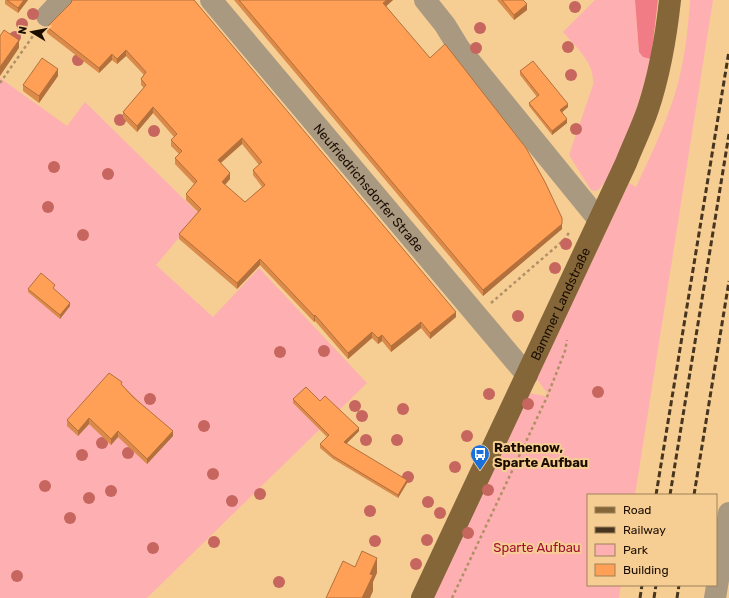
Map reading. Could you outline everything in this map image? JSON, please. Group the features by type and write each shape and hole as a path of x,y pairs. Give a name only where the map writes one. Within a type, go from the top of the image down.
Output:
{"main road":[{"name":"Bammer Landstraße","path":"422,598 527,375 593,211 648,110 660,67 670,0"}],"street":[{"path":"47,16 62,0"},
{"name":"Neufriedrichsdorfer Straße","path":"211,0 527,375"},
{"path":"425,0 445,25 459,48 593,211"},
{"path":"717,586 729,513"},
{"path":"715,598 717,586"}],"path":[{"path":"0,83 47,16"},
{"path":"501,295 565,239 593,211"},
{"path":"452,598 547,397"}],"green space":[{"path":"595,0 635,0 639,52 651,59 621,152 604,184 596,191 591,190 569,155 593,85 593,77 584,56 563,32"},
{"name":"Sparte Aufbau","path":"690,0 713,0 635,494 587,494 587,586 621,586 619,598 433,598 529,393 550,397 536,378 629,183 636,187 652,154 674,97 687,37"},
{"path":"0,78 67,126 85,102 199,214 156,265 213,317 259,268 367,383 147,598 0,598"}],"shaded area":[{"path":"635,0 658,0 651,59 643,57 639,52"}],"building":[{"path":"7,0 24,0 18,8"},
{"path":"72,0 194,0 456,312 430,333 421,322 391,346 382,335 378,338 372,332 348,353 315,315 314,316 260,259 237,283 179,234 201,209 186,194 197,181 175,158 182,151 171,140 177,134 153,107 137,126 123,112 146,85 141,79 146,72 126,50 117,59 112,54 99,68 47,27 71,3","holes":["242,138 262,162 253,170 265,185 245,202 222,182 230,173 218,160"]},
{"path":"239,0 387,0 383,3 430,58 445,44 526,148 545,182 562,218 562,224 483,290"},
{"path":"502,0 523,0 527,4 514,15"},
{"path":"4,30 19,40 0,67 0,36"},
{"path":"42,58 58,69 39,96 23,85"},
{"path":"533,61 568,104 560,110 567,119 552,131 529,103 539,95 520,71"},
{"path":"41,273 55,285 53,288 70,303 60,315 28,289"},
{"path":"109,373 122,382 121,384 133,397 173,431 147,459 118,431 111,439 89,418 78,431 67,420"},
{"path":"306,387 320,401 325,396 359,428 344,442 407,480 398,495 333,456 320,444 329,435 293,399"},
{"path":"362,551 377,558 370,574 373,575 362,598 326,598 343,561 355,567"}],"railway":[{"path":"656,494 729,51"},
{"path":"670,494 729,134"},
{"path":"694,494 729,281"},
{"path":"640,598 642,586"},
{"path":"654,598 656,586"},
{"path":"677,598 679,586"}],"place":[{"name":"Rathenow, Sparte Aufbau","path":"480,471"}]}
